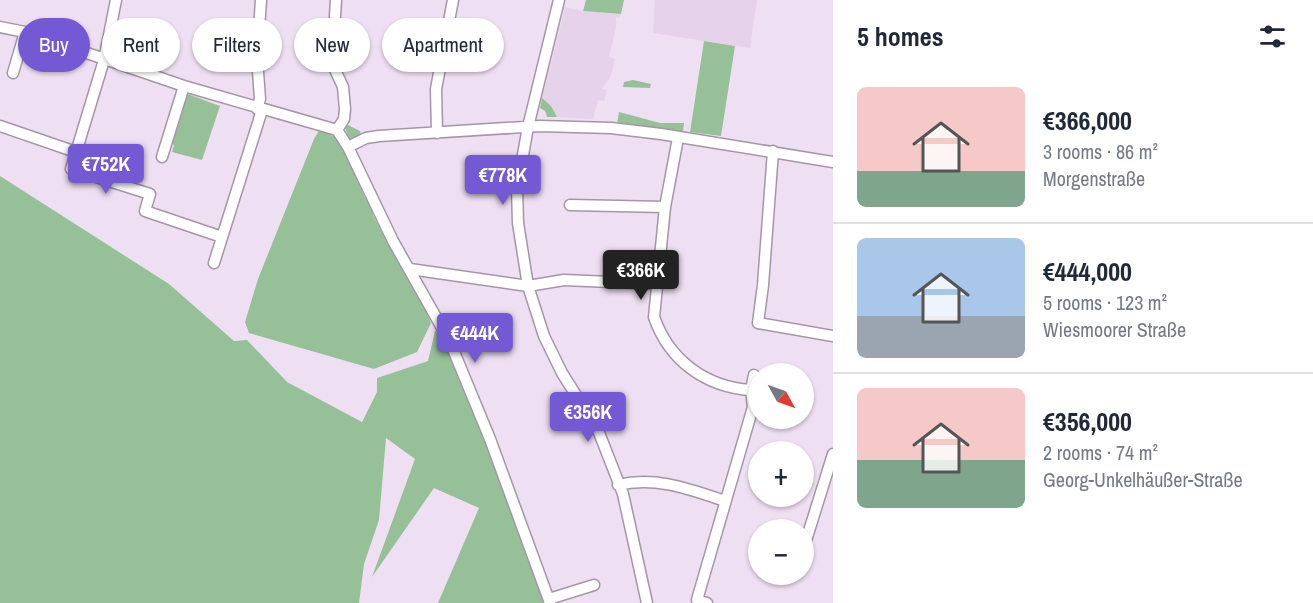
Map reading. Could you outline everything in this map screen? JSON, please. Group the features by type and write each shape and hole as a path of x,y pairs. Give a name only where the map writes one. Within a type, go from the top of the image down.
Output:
{"street":[{"path":"112,18 116,0"},
{"path":"336,0 332,63 343,87 345,109 344,119 337,130"},
{"path":"437,133 436,89 453,0"},
{"path":"560,0 528,127 517,189 518,223 528,286 544,336 562,373 598,430 628,513 647,603"},
{"path":"214,263 260,109 257,58 259,1"},
{"path":"0,27 18,31"},
{"path":"13,73 18,56"},
{"path":"102,67 71,169 150,194 144,211 222,237"},
{"path":"141,72 337,130 439,320 460,365 549,601 594,585"},
{"path":"162,157 184,86"},
{"path":"0,126 76,152"},
{"path":"348,147 370,137 528,127 611,128 833,162"},
{"path":"678,138 665,207 654,317 660,333 671,350 688,368 713,382 748,389"},
{"path":"773,151 758,323 833,336"},
{"path":"570,205 665,207"},
{"path":"410,269 528,286 564,280 657,284"},
{"path":"702,602 724,501 748,423"},
{"path":"814,519 829,475 833,454"},
{"path":"618,485 633,481 655,482 724,501"}],"shaded area":[{"path":"655,0 757,0 750,48 653,33"},
{"path":"565,7 621,14 619,18 616,18 609,57 615,59 610,78 602,89 607,90 604,101 598,100 593,119 556,117 542,99"}],"green space":[{"path":"586,0 624,0 621,14 583,11"},
{"path":"704,41 735,46 721,136 690,132"},
{"path":"633,80 651,84 650,88 623,87 624,82"},
{"path":"185,93 220,106 202,160 172,152 174,145 170,142"},
{"path":"542,98 551,106 557,117 547,117 545,111 540,108"},
{"path":"619,112 660,123 684,123 683,132 617,124"},
{"path":"344,125 360,131 362,138 355,141 349,139"},
{"path":"320,129 339,139 365,198 375,207 373,215 391,250 400,257 400,264 429,312 427,314 431,323 417,352 374,369 249,333 245,322 258,279"},
{"path":"0,176 169,284 234,341 247,340 287,382 362,422 377,392 377,378 428,361 435,331 441,328 547,603 438,603 479,508 434,488 372,577 415,459 386,438 379,520 364,564 359,603 0,603"}]}
